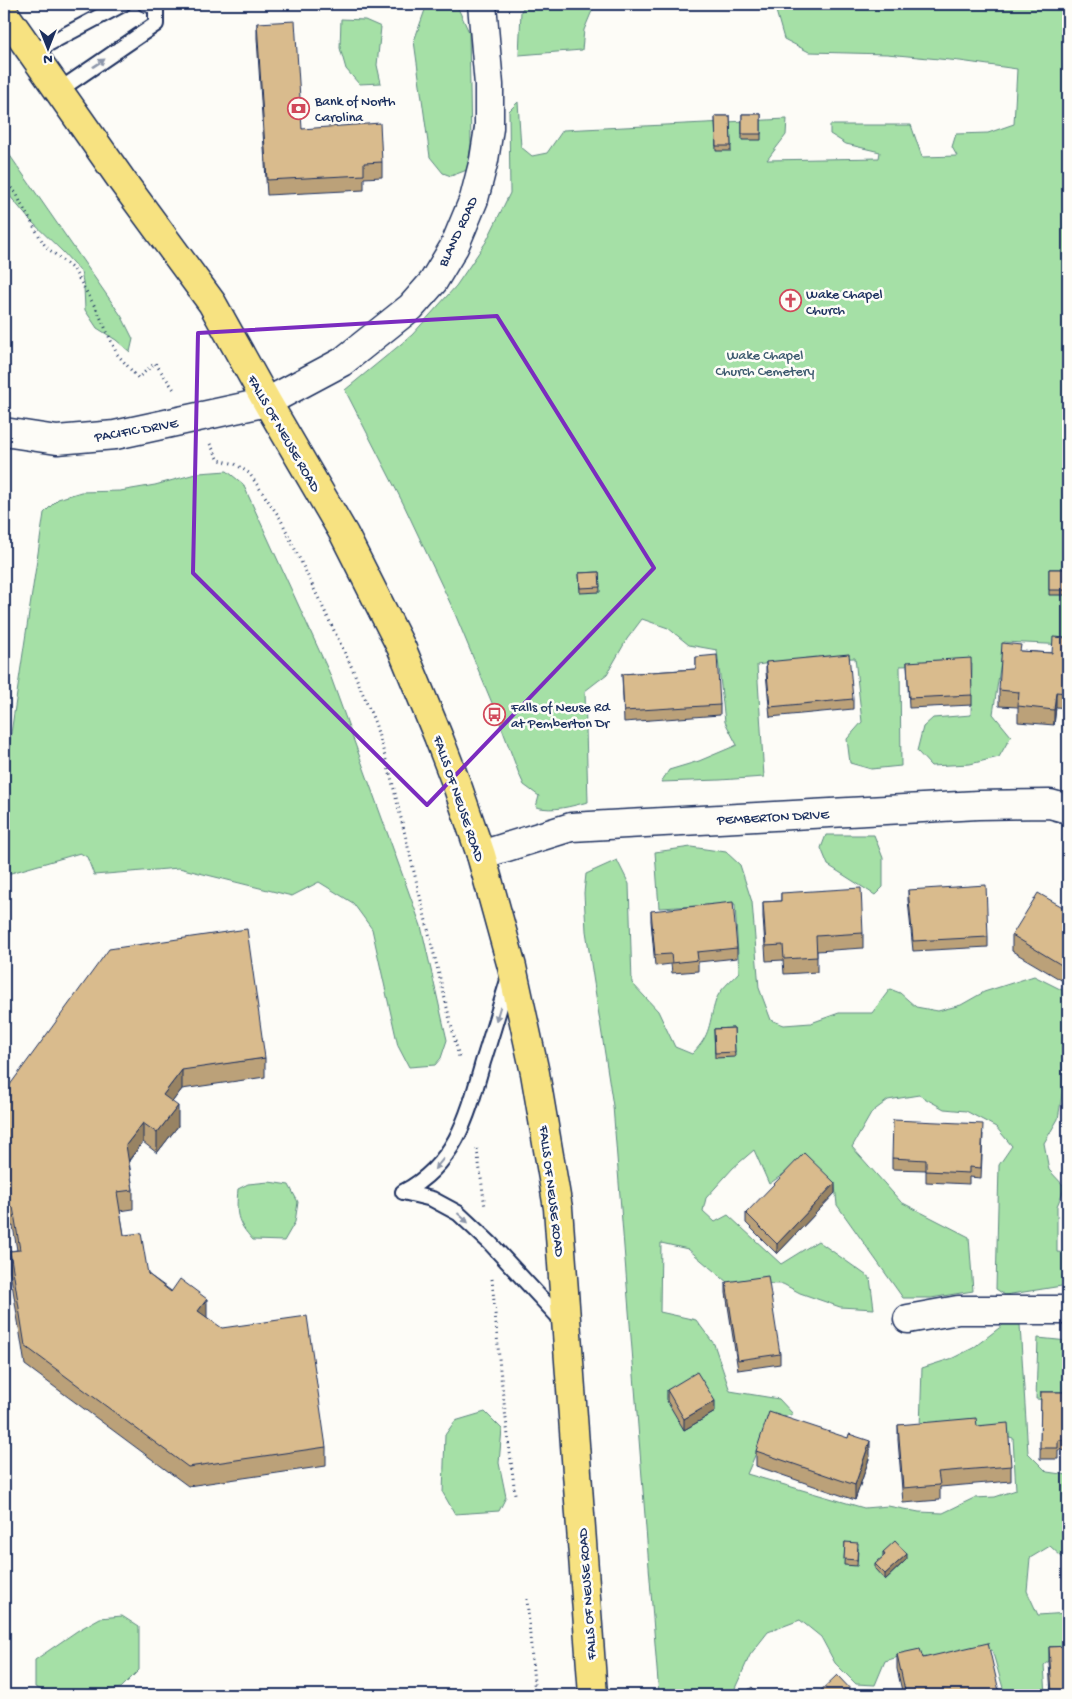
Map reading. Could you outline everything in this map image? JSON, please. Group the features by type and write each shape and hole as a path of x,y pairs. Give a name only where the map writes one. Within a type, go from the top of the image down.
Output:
{"main road":[{"name":"FALLS OF NEUSE ROAD","path":"4,13 123,182 212,303 344,534 402,649 438,736 481,856 512,967 535,1073 558,1208 593,1695"}],"street":[{"name":"BLAND ROAD","path":"267,402 342,362 390,325 411,306 432,282 454,246 474,199 484,160 489,128 482,4"},
{"name":"PACIFIC DRIVE","path":"4,432 57,440 115,435 267,402"},
{"name":"PEMBERTON DRIVE","path":"481,856 571,827 978,805 1050,804 1068,808"},
{"path":"908,1319 958,1310 1068,1310"}],"lane":[{"path":"32,53 124,4"},
{"path":"58,91 156,24 156,6 145,4"},
{"path":"512,967 460,1134 439,1164 420,1183 403,1192 432,1199 458,1213 490,1243 566,1325"}],"path":[{"path":"4,181 17,194 20,204 45,246 74,270 98,312 117,354 138,378 155,363"},
{"path":"4,195 17,194"},
{"path":"219,460 235,464 249,473 280,518 353,670 375,723 391,777 460,1063"},
{"path":"477,1149 486,1216"},
{"path":"492,1278 500,1369 516,1494"},
{"path":"527,1599 535,1695"}],"highlighted area":[{"path":"497,316 654,568 427,805 193,573 198,333"}],"green space":[{"path":"429,4 456,4 469,32 471,144 467,170 451,176 443,173 430,157 414,41 426,7"},
{"path":"526,4 592,4 594,6 584,30 582,50 519,55 521,11"},
{"name":"Wake Chapel Church","path":"774,4 1068,4 1068,645 1004,642 993,714 1011,736 999,757 970,764 931,766 917,751 923,727 933,718 971,715 972,664 900,666 901,766 871,769 850,763 847,739 862,722 855,658 792,660 757,665 764,777 661,782 669,770 699,761 737,745 725,722 717,650 689,645 668,628 642,619 627,639 607,674 585,691 588,802 556,809 536,807 539,796 524,785 453,609 403,503 345,390 412,335 456,286 486,242 510,193 509,111 518,102 521,147 532,156 547,153 563,130 787,119 786,135 767,160 879,158 880,152 846,144 830,134 830,125 911,125 922,157 957,156 952,147 956,134 988,133 1014,124 1017,69 887,54 809,52 784,39"},
{"path":"341,19 365,20 381,27 377,65 381,83 359,84 346,69 340,48"},
{"path":"4,147 122,317 133,339 130,352 97,328 85,310 81,272 29,219 9,195 4,184"},
{"path":"227,471 243,484 329,672 421,926 447,1040 441,1058 435,1065 409,1067 398,1046 372,929 353,903 319,882 292,896 179,868 94,875 87,857 80,853 4,875 4,761 7,760 44,513 58,499 81,492 120,491 155,485 199,473"},
{"path":"826,835 874,835 883,858 883,887 875,895 828,865 821,848"},
{"path":"691,847 726,852 740,865 752,902 759,988 771,1020 784,1025 811,1023 839,1013 872,1013 890,989 900,993 916,1007 938,1011 961,1005 984,992 1034,976 1068,993 1068,1041 1062,1045 1063,1089 1058,1119 1044,1143 1049,1170 1065,1187 1057,1206 1057,1252 1068,1253 1068,1285 1005,1295 996,1289 999,1165 1012,1146 996,1127 966,1111 944,1109 919,1095 888,1100 872,1112 852,1147 901,1202 969,1237 973,1291 931,1298 903,1298 837,1205 835,1185 807,1158 769,1184 754,1150 733,1168 706,1198 703,1211 715,1222 728,1215 781,1264 818,1241 870,1278 874,1309 840,1307 800,1293 783,1284 728,1283 688,1249 661,1243 660,1312 696,1320 714,1344 730,1391 779,1399 793,1414 770,1421 747,1474 864,1508 888,1506 919,1512 943,1513 974,1498 995,1497 1016,1490 1013,1438 977,1427 920,1428 922,1368 953,1358 973,1348 1003,1325 1020,1325 1028,1453 1047,1472 1068,1475 1068,1555 1063,1558 1050,1546 1030,1558 1027,1591 1038,1615 1068,1613 1068,1649 1062,1650 1044,1665 1046,1695 1005,1695 992,1650 932,1659 908,1654 885,1661 875,1685 856,1684 835,1663 821,1637 800,1620 768,1632 750,1655 732,1695 659,1695 613,1106 586,931 584,893 586,874 617,860 629,884 632,983 658,1011 675,1047 692,1054 706,1034 718,996 739,972 735,904 659,908 655,852"},
{"path":"269,1182 289,1185 298,1202 295,1222 284,1241 253,1240 243,1228 238,1217 238,1189 248,1184"},
{"path":"1038,1338 1068,1341 1068,1401 1036,1399"},
{"path":"485,1412 502,1429 499,1463 506,1497 499,1511 455,1514 443,1493 445,1435 455,1421"},
{"path":"122,1616 139,1627 139,1670 121,1688 78,1695 52,1695 35,1687 35,1660 77,1631 100,1618"}],"building":[{"path":"295,21 302,129 380,123 382,162 364,163 364,175 267,180 257,23"},
{"path":"742,114 761,114 761,134 742,134"},
{"path":"715,116 730,116 731,146 716,146"},
{"path":"1049,569 1068,569 1068,590 1049,590"},
{"path":"599,572 600,587 580,588 579,573"},
{"path":"1053,637 1068,638 1068,693 1056,692 1054,710 1018,706 1019,692 999,690 1002,643 1021,645 1020,651 1052,653"},
{"path":"849,654 853,699 770,707 766,662"},
{"path":"717,655 720,705 624,711 622,674 696,669 696,657"},
{"path":"971,658 972,695 909,698 907,662"},
{"path":"986,885 988,937 913,941 908,890"},
{"path":"861,888 863,933 816,936 817,957 784,959 783,945 766,946 763,902 781,901 781,893"},
{"path":"1038,893 1068,910 1068,969 1012,935"},
{"path":"733,902 737,948 697,952 698,960 672,963 671,954 655,955 651,911"},
{"path":"247,929 265,1058 182,1070 163,1095 178,1106 157,1133 143,1123 126,1145 133,1190 117,1192 124,1235 141,1233 148,1274 171,1292 180,1279 207,1299 198,1311 222,1328 307,1316 326,1447 188,1467 25,1346 10,1251 20,1250 13,1207 4,1208 4,1093 109,949"},
{"path":"734,1028 735,1052 715,1053 714,1029"},
{"path":"1068,1035 1068,1055 1067,1055"},
{"path":"893,1120 983,1124 981,1168 969,1167 969,1173 926,1171 926,1160 892,1158"},
{"path":"804,1153 835,1183 777,1244 746,1213"},
{"path":"768,1276 780,1354 738,1360 726,1282"},
{"path":"697,1372 715,1401 684,1419 667,1390"},
{"path":"1041,1392 1068,1392 1068,1440 1058,1440 1058,1448 1040,1448"},
{"path":"769,1412 848,1438 849,1434 870,1441 855,1485 756,1451"},
{"path":"976,1418 977,1426 1008,1423 1011,1466 938,1472 940,1485 903,1488 898,1425"},
{"path":"895,1541 907,1554 885,1574 875,1564 885,1555 883,1552"},
{"path":"845,1542 858,1543 857,1560 844,1559"},
{"path":"988,1643 999,1691 980,1695 906,1695 897,1654 920,1649 923,1658"},
{"path":"1068,1646 1068,1692 1052,1693 1049,1647"},
{"path":"837,1675 856,1695 816,1695"},
{"path":"752,1687 760,1695 742,1695"}],"place":[{"name":"Bank of North Carolina","path":"299,108"},
{"name":"Wake Chapel Church","path":"790,301"},
{"name":"Falls of Neuse Rd at Pemberton Dr","path":"495,714"}],"park label":[{"name":"Wake Chapel Church Cemetery","path":"765,362"}]}
